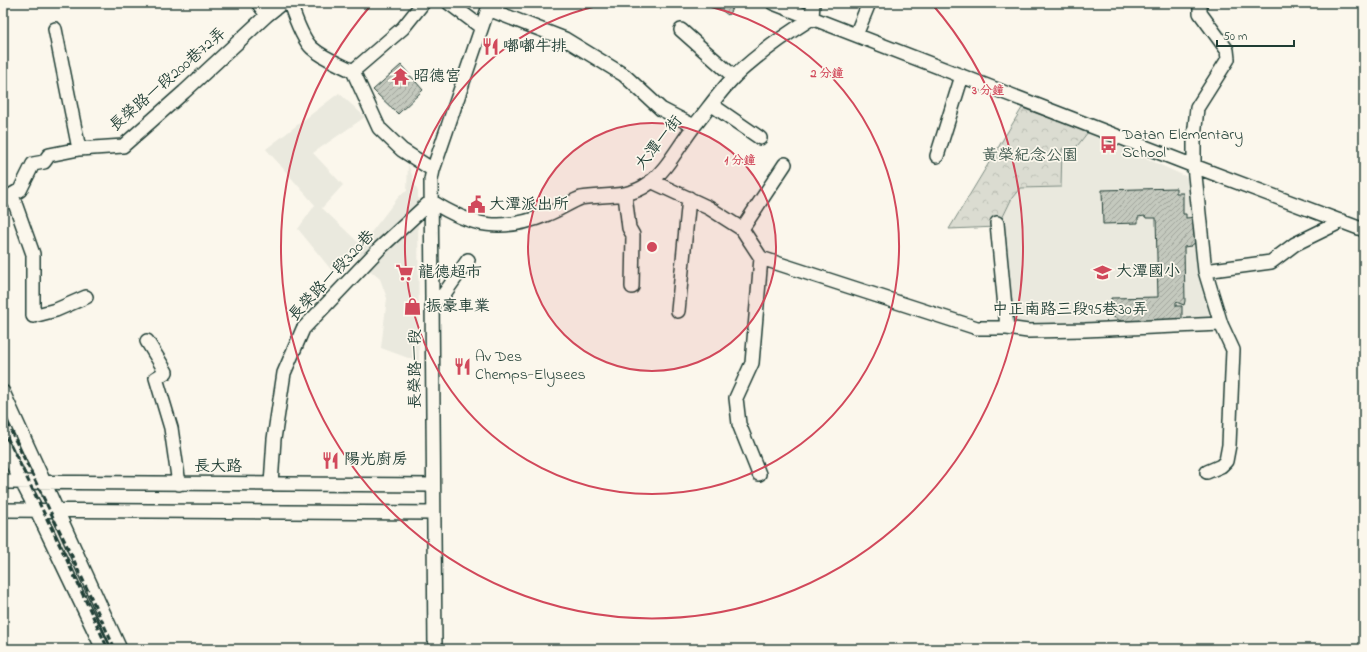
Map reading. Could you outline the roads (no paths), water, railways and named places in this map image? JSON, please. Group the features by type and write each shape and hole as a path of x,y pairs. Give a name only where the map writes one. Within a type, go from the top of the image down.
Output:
{"street":[{"path":"258,3 267,15"},
{"name":"長榮路一段200巷72弄","path":"86,297 56,310 33,316 33,254 8,198 20,190 33,164 44,162 50,155 79,149 123,146 282,3"},
{"path":"290,3 297,23 311,47 331,61 353,71 379,128 402,150 433,170"},
{"path":"353,71 403,28 423,3"},
{"path":"449,3 481,27"},
{"path":"773,3 1194,166 1364,230"},
{"path":"812,18 814,3"},
{"path":"856,35 869,3"},
{"path":"1200,3 1200,13 1227,50 1228,59 1197,108 1194,137 1194,166 1205,271 1221,324 1233,350 1229,445 1226,461 1221,466 1207,472"},
{"path":"489,6 565,40 624,75 661,109 694,126"},
{"name":"長榮路一段","path":"435,649 431,202 433,170 489,6"},
{"name":"大潭一街","path":"431,202 465,219 486,225 511,225 530,222 560,210 579,199 625,195 647,185 665,168 694,126 734,77 779,40 812,18"},
{"path":"55,29 79,149"},
{"path":"681,30 734,77"},
{"path":"937,156 962,76"},
{"path":"712,105 760,138"},
{"path":"742,229 785,164"},
{"path":"651,181 709,208 742,229 761,258 752,364 736,398 739,424 759,474"},
{"path":"625,195 629,228 632,235 632,287"},
{"path":"678,310 689,198"},
{"name":"長榮路一段320巷","path":"271,484 274,439 284,373 303,329 380,248 431,202"},
{"path":"1205,271 1272,262 1295,244 1342,221"},
{"path":"997,222 1007,328"},
{"name":"中正南路三段95巷30弄","path":"761,258 977,328 1007,328 1028,331 1221,324"},
{"path":"433,303 444,294 468,260"},
{"path":"147,341 166,372 156,378 171,428 179,484"},
{"path":"3,392 120,649"},
{"path":"3,446 37,511 103,649"},
{"name":"長大路","path":"3,482 433,485"},
{"path":"3,510 433,513"}],"railway":[{"path":"3,415 71,554 115,649"},
{"path":"3,429 65,556 108,649"}],"place":[{"name":"嘟嘟牛排","path":"490,47"},
{"name":"昭德宮","path":"400,77"},
{"name":"Datan Elementary School","path":"1109,144"},
{"name":"大潭派出所","path":"476,205"},
{"name":"大潭國小","path":"1103,272"},
{"name":"龍德超市","path":"405,273"},
{"name":"振豪車業","path":"413,307"},
{"name":"Av Des Chemps-Elysees","path":"462,366"},
{"name":"陽光廚房","path":"331,460"}],"park label":[{"name":"黃榮紀念公園","path":"1030,156"}]}
